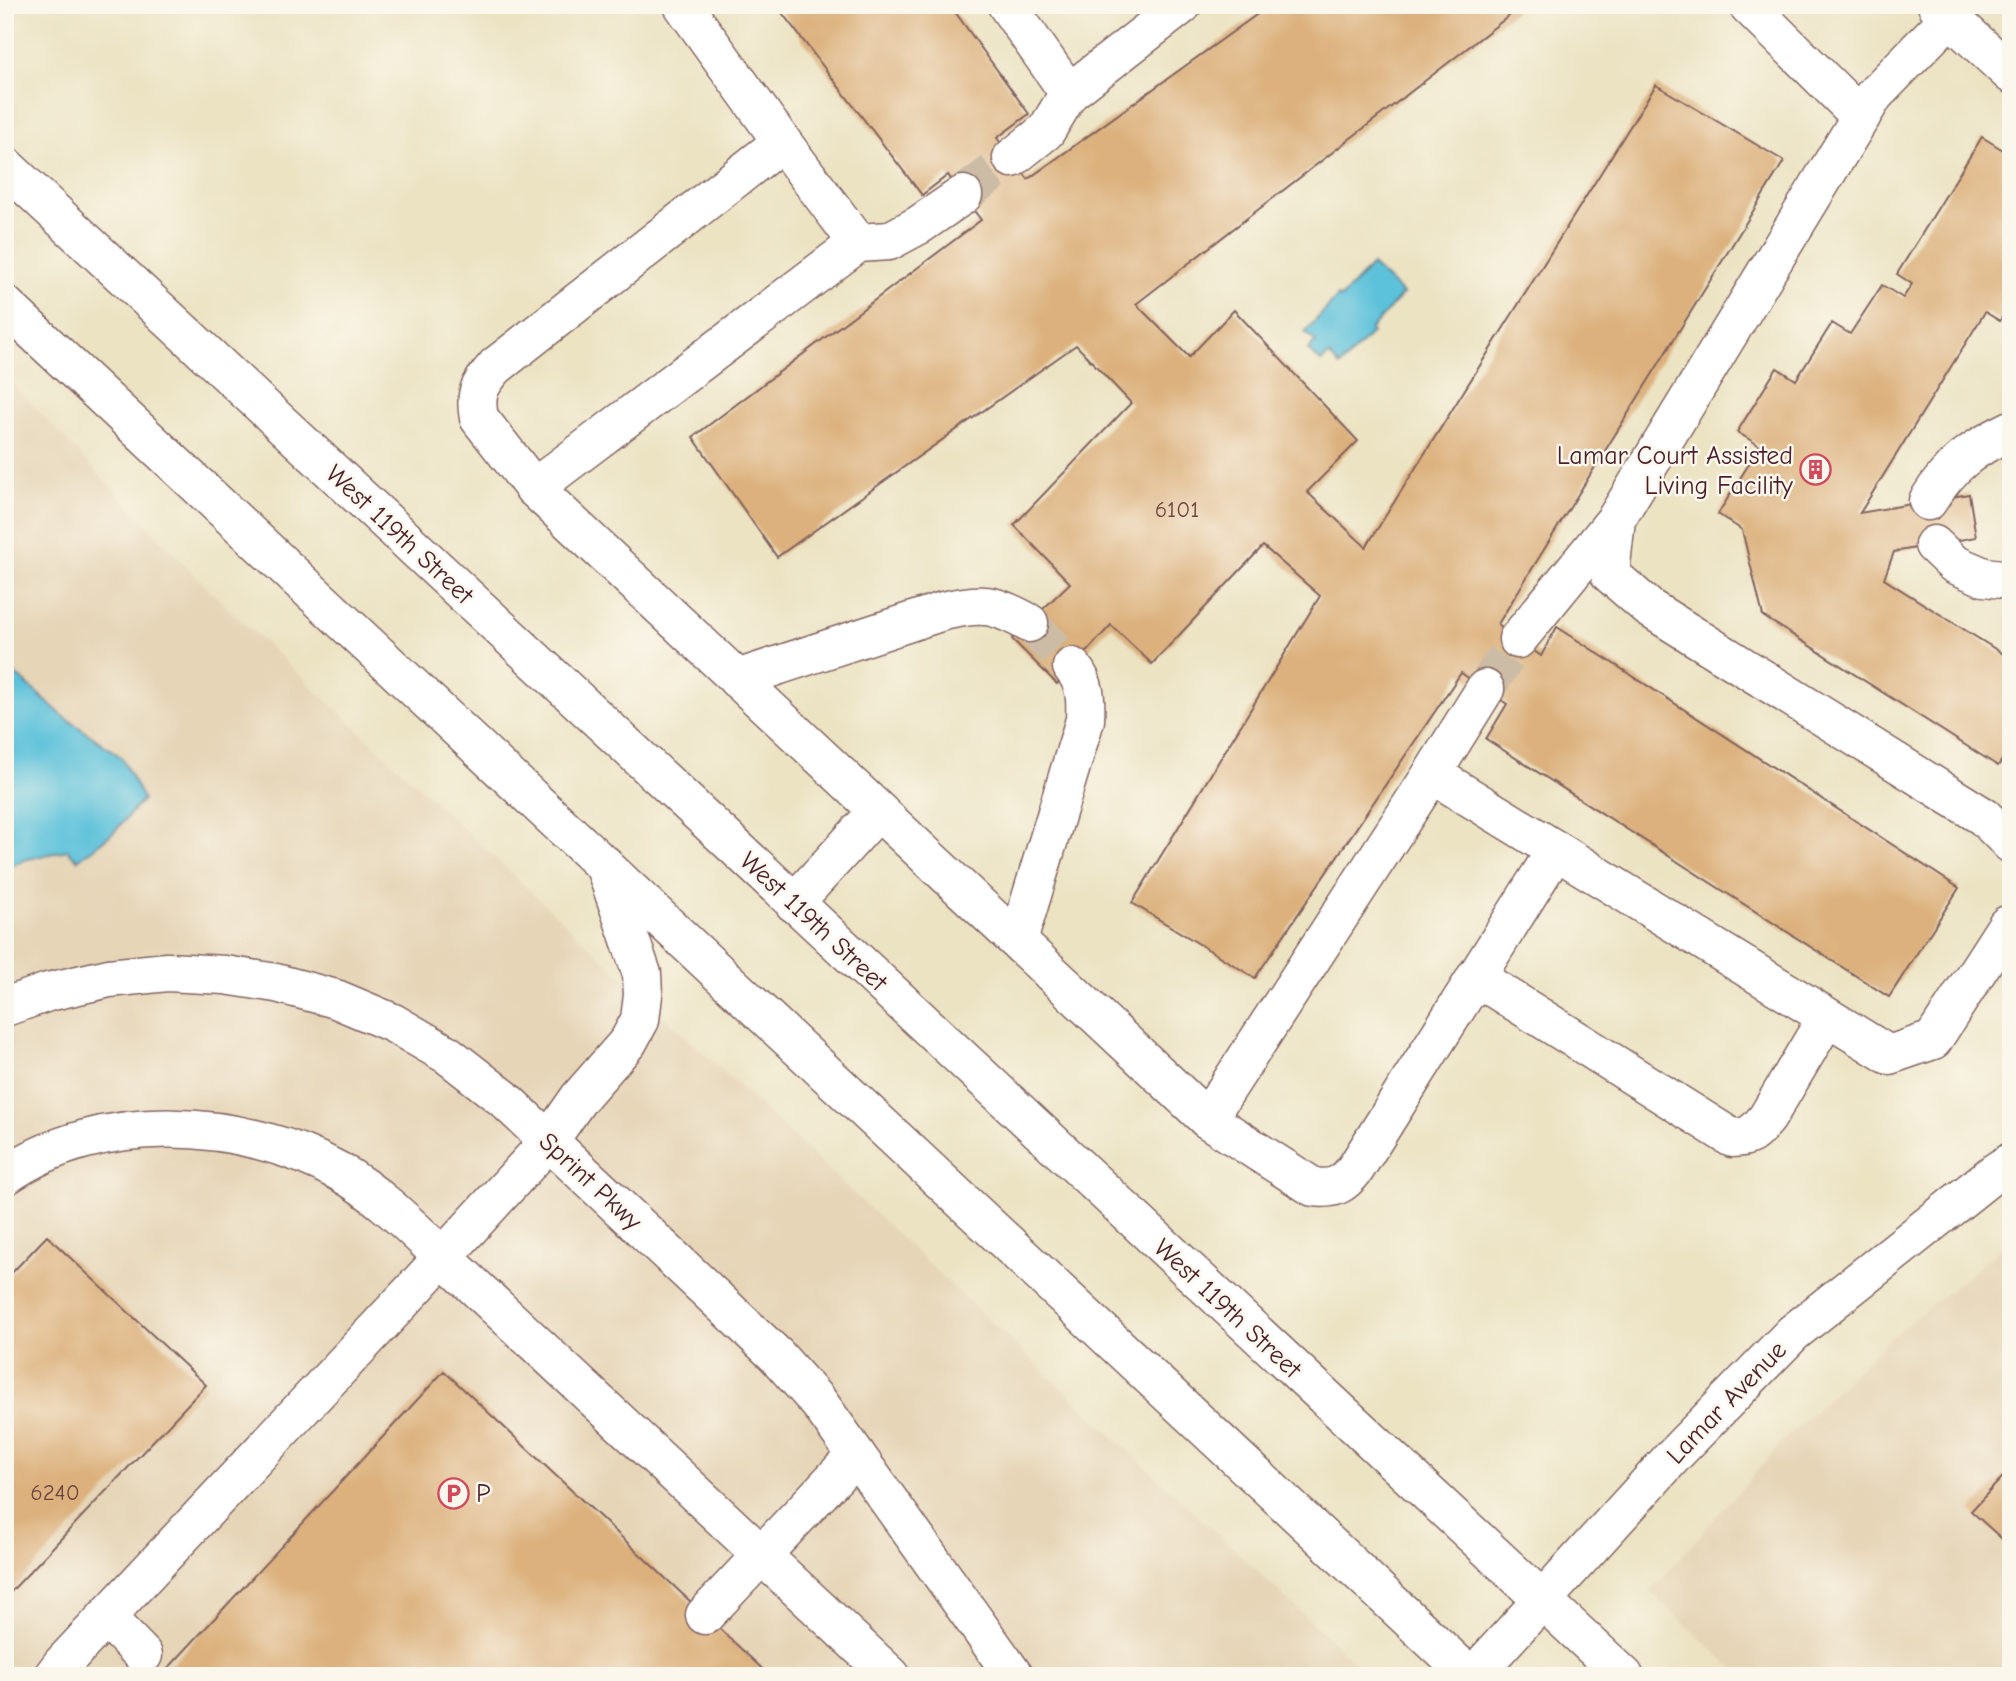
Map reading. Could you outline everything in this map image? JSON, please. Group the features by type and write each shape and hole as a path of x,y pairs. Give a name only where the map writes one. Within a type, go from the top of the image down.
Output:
{"main road":[{"path":"683,5 858,243"},
{"path":"1007,5 1069,93"},
{"path":"1012,158 1046,131 1069,93 1182,5"},
{"path":"1748,5 1861,117"},
{"path":"1518,639 1616,519 1874,95 1944,11 2011,74"},
{"path":"782,142 496,366 478,392 476,404 479,418 534,488 1207,1119 1313,1186 1326,1189 1339,1185 1356,1168 1556,850"},
{"name":"West 119th Street","path":"5,166 1624,1676"},
{"path":"534,488 858,243 889,241 919,225 963,195"},
{"path":"5,304 1471,1676"},
{"path":"1928,501 1938,485 1972,451 2011,430"},
{"path":"1616,519 1610,574 1649,608 1984,817 2011,844"},
{"path":"1934,545 1954,564 1984,577 2011,580"},
{"path":"737,679 943,611 972,605 1009,612 1029,623"},
{"path":"1018,941 1085,720 1086,698 1080,676 1072,667"},
{"path":"1207,1119 1485,689"},
{"path":"1432,774 1889,1055 1933,1040 2010,923"},
{"path":"794,903 878,811"},
{"path":"54,1676 62,1664 549,1141 579,1098 628,1042 640,1020 642,974 604,864"},
{"name":"Sprint Pkwy","path":"5,1007 48,992 108,978 155,973 225,975 276,983 336,999 393,1023 448,1055 503,1098 776,1354 818,1403 1014,1676"},
{"path":"1476,977 1732,1138 1745,1138 1757,1131 1827,1017"},
{"path":"5,1176 55,1149 104,1135 153,1128 207,1129 270,1142 301,1153 342,1173 384,1202 443,1256 891,1676"},
{"name":"Lamar Avenue","path":"1471,1676 1675,1454 1793,1333 2011,1162"},
{"path":"705,1615 856,1455"},
{"path":"106,1617 144,1655"}],"shaded area":[{"path":"5,376 210,591 1369,1676 5,1676"},
{"path":"2011,1241 2011,1676 1741,1676 1650,1592 1784,1440 1890,1338"}],"water":[{"path":"1372,265 1403,294 1370,330 1372,333 1340,366 1329,355 1321,362 1308,350 1316,342 1305,332 1338,296 1341,298"},
{"path":"5,665 63,716 121,757 143,799 114,832 78,860 67,850 24,860 5,869"}],"building":[{"path":"776,5 950,5 1029,114 997,138 1028,179 1270,5 1523,5 1136,304 1189,357 1234,310 1358,441 1307,492 1366,547 1656,85 1784,161 1498,624 1541,656 1557,627 1959,888 1889,997 1486,739 1507,704 1461,673 1255,978 1132,903 1320,596 1263,546 1152,664 1111,625 1057,684 1012,639 1070,583 1014,525 1131,403 1076,345 777,557 693,437 981,220 948,175 922,195"},
{"name":"Lamar Court Assisted Living Facility","path":"1982,137 2011,155 2011,302 2000,321 1985,312 1860,513 1969,494 1976,537 1894,552 1884,579 2011,659 2011,762 2004,757 1998,766 1763,616 1742,530 1718,514 1760,446 1737,432 1777,368 1796,380 1832,323 1850,334 1882,285 1903,298 1912,284 1897,274"},
{"path":"47,1236 206,1385 5,1598 5,1280"},
{"name":"P","path":"444,1371 770,1676 161,1676"},
{"path":"2011,1468 2011,1547 1971,1511"}],"tunnel":[{"path":"963,195 1012,158"},
{"path":"1029,623 1072,667"},
{"path":"1485,689 1518,639"}],"place":[{"name":"Lamar Court Assisted Living Facility","path":"1816,470"},
{"name":"P","path":"453,1493"}]}
